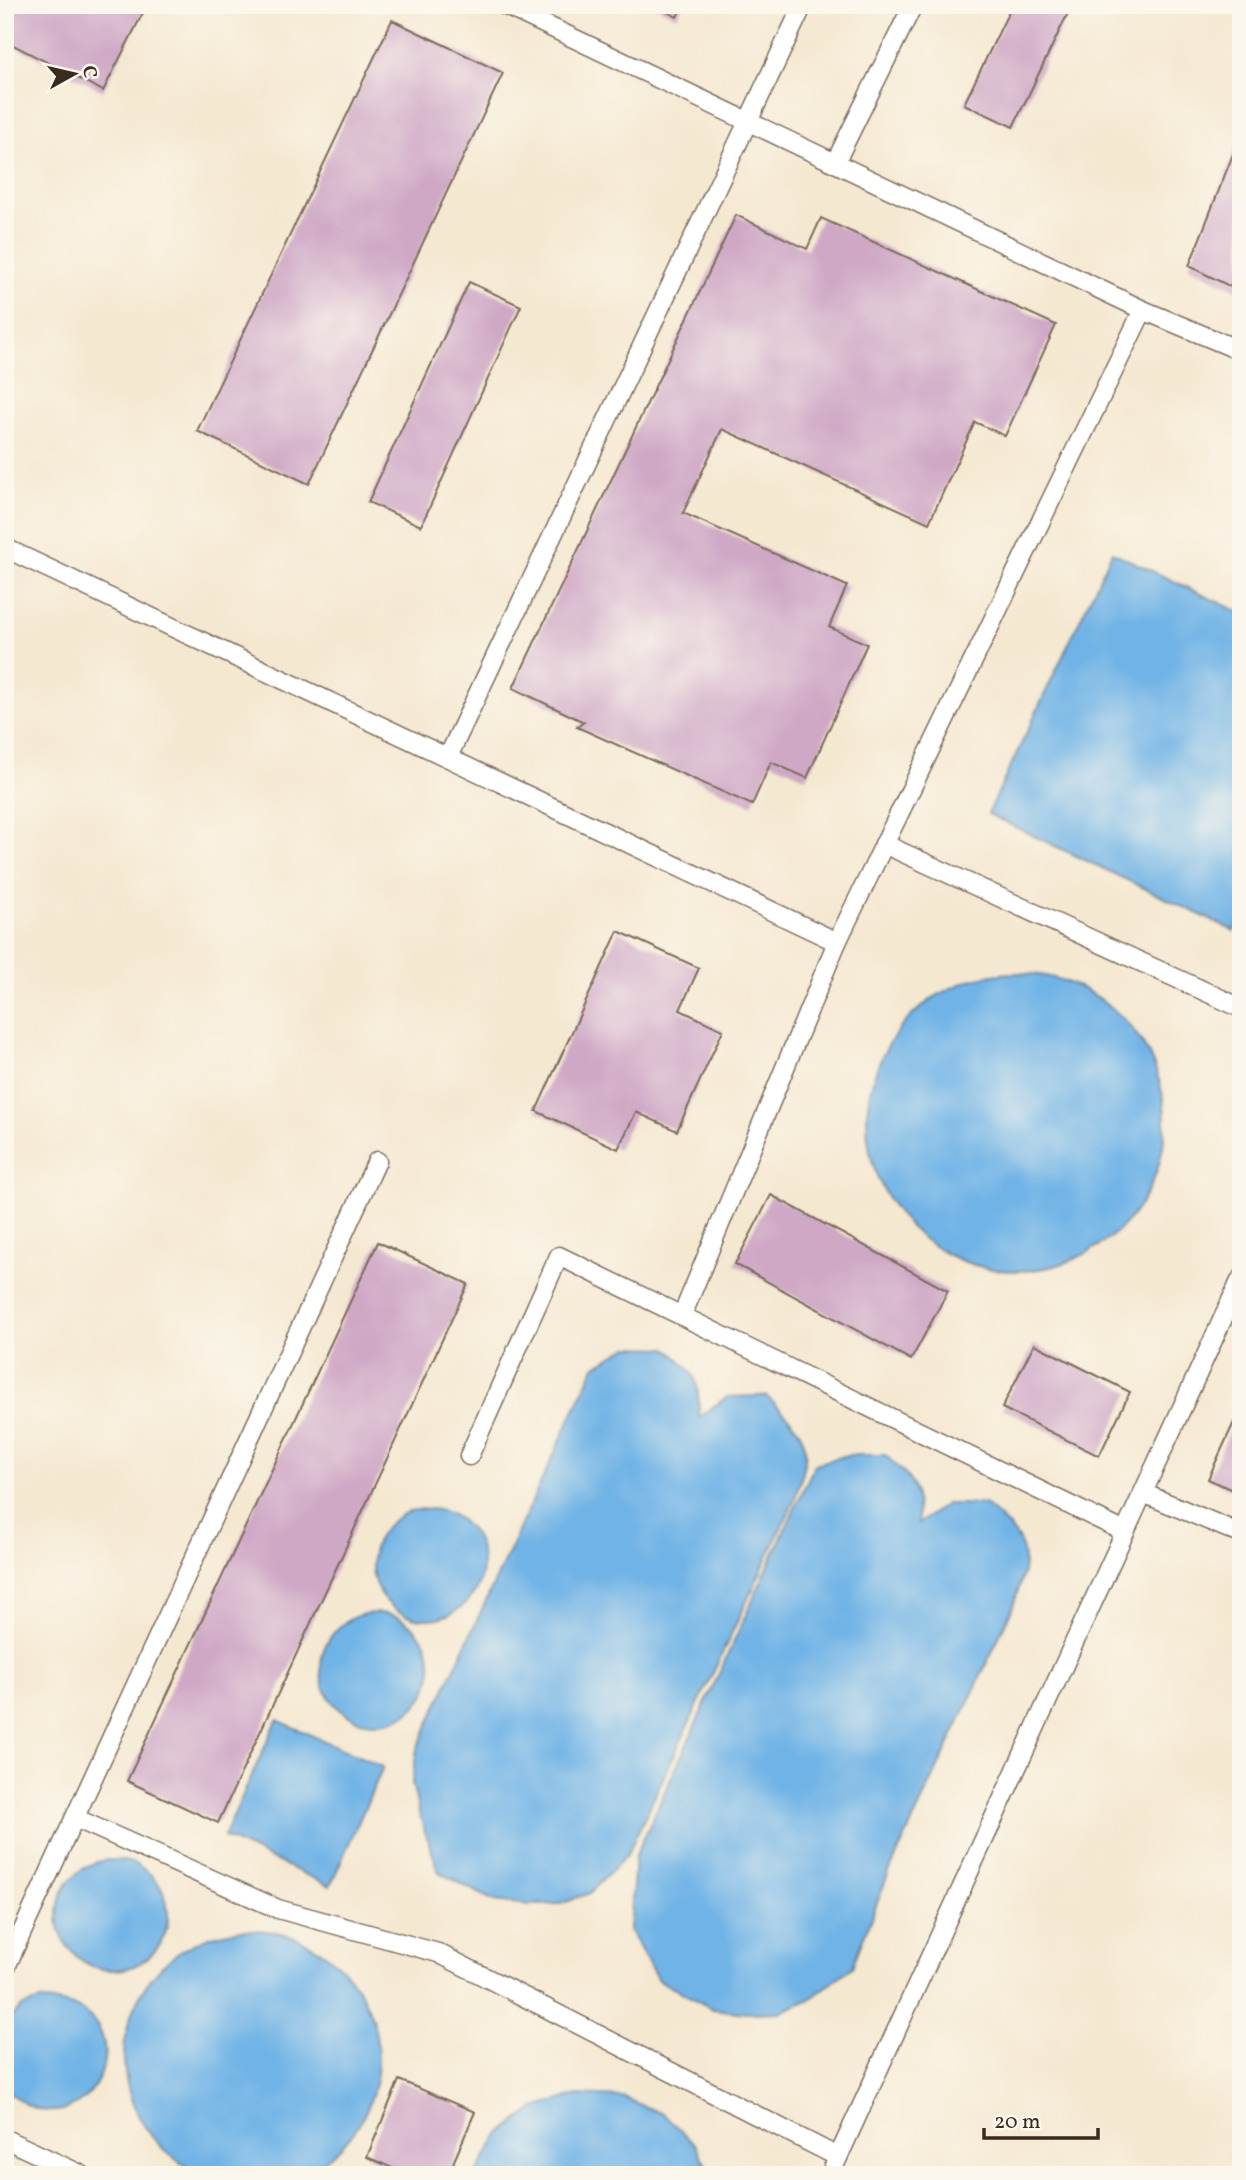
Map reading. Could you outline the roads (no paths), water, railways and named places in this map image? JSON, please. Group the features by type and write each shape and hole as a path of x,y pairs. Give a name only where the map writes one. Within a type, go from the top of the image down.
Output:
{"lane":[{"path":"505,5 1143,310 1241,351"},
{"path":"448,757 803,5"},
{"path":"835,163 913,5"},
{"path":"682,1316 837,942 1143,310"},
{"path":"5,548 837,942"},
{"path":"884,844 1241,1007"},
{"path":"5,1969 377,1161"},
{"path":"469,1456 559,1256 1125,1532"},
{"path":"830,2175 1239,1288"},
{"path":"1143,1493 1241,1534"},
{"path":"75,1818 278,1909 438,1953 838,2157"},
{"path":"5,2139 82,2175"}],"water":[{"path":"1112,552 1241,613 1241,917 1234,931 988,814"},
{"path":"1001,973 1031,973 1059,979 1086,990 1122,1016 1140,1039 1154,1065 1163,1093 1163,1151 1154,1179 1140,1205 1122,1228 1086,1254 1059,1265 1031,1271 1001,1271 973,1265 946,1254 910,1228 901,1217 884,1192 873,1165 867,1137 867,1107 873,1079 884,1052 910,1016 921,1007 946,990 973,979"},
{"path":"628,1347 667,1348 685,1365 697,1384 699,1417 727,1397 766,1396 800,1432 804,1442 804,1467 794,1501 627,1855 590,1893 561,1904 529,1905 494,1901 439,1872 420,1817 412,1783 417,1749 595,1366"},
{"path":"847,1455 885,1455 895,1464 908,1478 915,1492 918,1524 946,1504 984,1504 1018,1539 1023,1550 1023,1574 1012,1609 889,1872 852,1967 809,2000 780,2012 747,2013 713,2009 658,1980 630,1931 635,1857 815,1464"},
{"path":"427,1509 448,1513 466,1525 478,1543 482,1564 478,1585 466,1603 448,1615 427,1619 406,1615 388,1603 376,1585 372,1564 376,1543 388,1525 406,1513"},
{"path":"376,1613 397,1617 415,1629 427,1647 431,1668 427,1689 415,1707 397,1719 376,1723 355,1719 337,1707 325,1689 321,1668 325,1647 337,1629 355,1617"},
{"path":"277,1720 383,1767 330,1886 224,1837"},
{"path":"113,1860 134,1864 152,1876 164,1894 168,1915 164,1936 152,1954 134,1966 113,1970 92,1966 74,1954 62,1936 58,1915 62,1894 74,1876 92,1864"},
{"path":"251,1930 276,1933 299,1940 311,1945 341,1967 363,1997 368,2009 375,2032 378,2057 375,2082 368,2105 363,2117 341,2147 311,2169 299,2174 276,2181 251,2184 226,2181 203,2174 191,2169 161,2147 139,2117 134,2105 127,2082 124,2057 127,2032 134,2009 139,1997 161,1967 191,1945 203,1940 226,1933"},
{"path":"40,2001 77,2008 98,2026 105,2051 100,2076 85,2097 63,2110 36,2108 5,2088 5,2023 22,2007"},
{"path":"577,2095 622,2097 663,2114 695,2144 711,2175 475,2175 499,2135 535,2108"}]}
